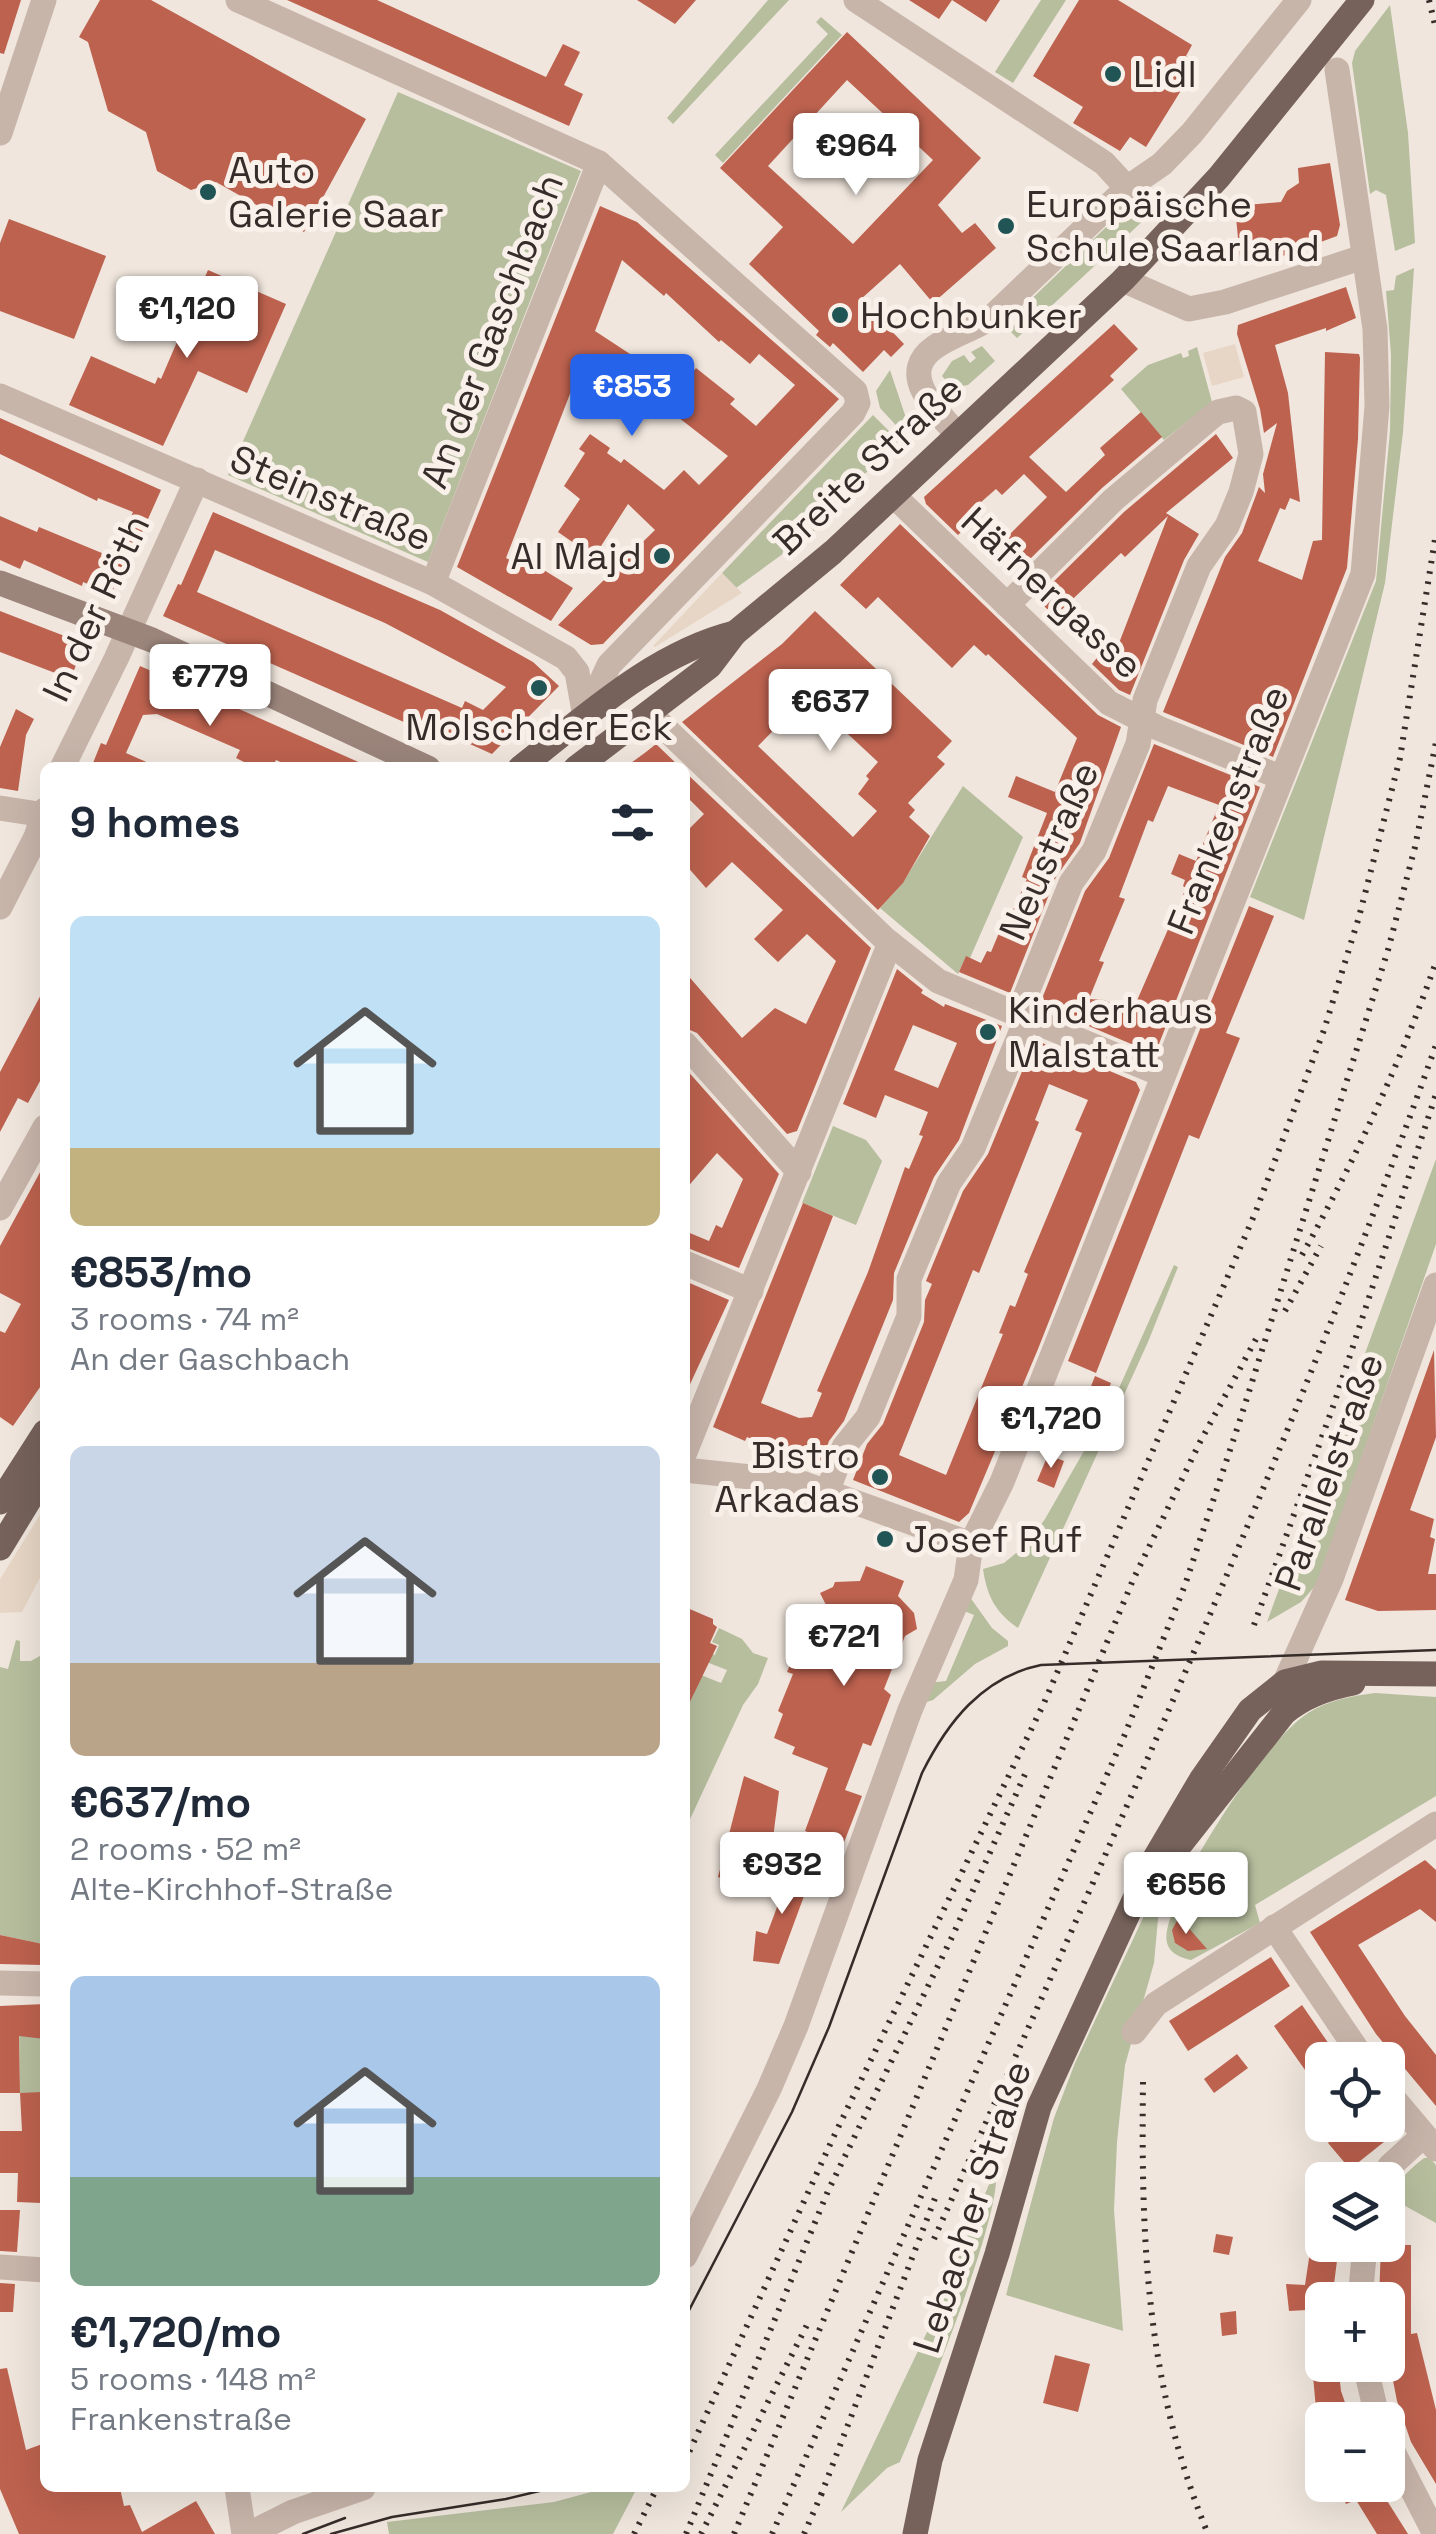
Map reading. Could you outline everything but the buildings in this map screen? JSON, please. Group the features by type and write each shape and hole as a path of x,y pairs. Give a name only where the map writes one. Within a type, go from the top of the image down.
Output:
{"main road":[{"name":"Breite Straße","path":"584,762 710,666 735,633 824,560 1123,280 1210,188 1362,0"},
{"path":"0,583 152,640 415,762"},
{"name":"Breite Straße","path":"528,762 673,656 702,641 735,633"},
{"path":"0,1502 38,1471"},
{"path":"0,1548 38,1471"},
{"name":"Lebacher Straße","path":"914,2534 930,2460 997,2254 1038,2106 1149,1868 1221,1748 1250,1710 1285,1682 1322,1673 1436,1674"},
{"name":"Lebacher Straße","path":"1128,1913 1271,1728 1294,1704 1330,1687 1400,1675"},
{"path":"1210,1810 1222,1781 1285,1682"}],"street":[{"path":"0,133 44,0"},
{"path":"238,0 598,163 855,391 858,402 853,412 609,665 586,717"},
{"path":"856,0 1096,157 1127,188"},
{"path":"958,434 919,384 923,359 934,348 992,317 1127,188 1162,164 1192,134 1299,0"},
{"name":"Frankenstraße","path":"690,2246 769,2089 796,2026 910,1710 966,1580 971,1544 1002,1482 1356,590 1366,554 1378,368 1337,70"},
{"name":"An der Gaschbach","path":"433,583 598,163"},
{"path":"1123,280 1188,309 1364,264"},
{"name":"Steinstraße","path":"0,396 433,583 566,658 576,672 586,717"},
{"name":"Neustraße","path":"828,1490 844,1447 868,1417 909,1316 909,1280 949,1182 974,1148 1021,1032 1026,996 1071,883 1094,850 1138,744 1144,700 1199,566 1227,526 1247,476 1247,419 1236,408 1216,414 1113,500 1007,605"},
{"name":"In der Röth","path":"65,762 197,480"},
{"name":"Häfnergasse","path":"893,495 1095,691 1141,720 1280,777"},
{"path":"649,712 890,944 938,981 1163,1075"},
{"path":"0,808 40,813"},
{"path":"0,906 40,825"},
{"path":"690,1440 890,944"},
{"path":"690,1050 799,1172"},
{"path":"0,1208 40,1136"},
{"path":"690,1266 751,1291"},
{"name":"Parallelstraße","path":"1285,1682 1331,1579 1436,1285"},
{"path":"690,1471 799,1482 971,1544"},
{"path":"1134,2032 1156,2004 1274,1927 1431,1833"},
{"path":"1274,1927 1352,2042"},
{"path":"0,1983 40,1984"},
{"path":"1397,2162 1430,2142 1405,2112"},
{"path":"0,2267 40,2270"},
{"path":"1405,2475 1436,2534"},
{"path":"239,2492 246,2534 293,2512 351,2492"}],"green space":[{"path":"768,0 789,0 673,124 667,118"},
{"path":"1041,0 1066,0 1013,83 995,72"},
{"path":"1390,5 1408,133 1415,243 1395,251 1386,195 1376,190 1370,194 1352,63 1355,51"},
{"path":"821,17 842,35 723,163 715,155 828,34 816,22"},
{"path":"398,92 581,171 428,562 228,475"},
{"path":"1130,204 1146,218 1017,338 1009,330 1021,319 1017,313"},
{"path":"1414,268 1403,432 1385,583 1304,920 1250,897 1376,581 1390,431 1391,355 1386,291 1394,290 1396,276"},
{"path":"982,346 995,361 968,385 952,388 942,376 952,361 964,355 970,363 976,358 971,352"},
{"path":"1197,347 1212,402 1164,440 1121,389 1148,365 1181,353 1183,358 1189,356 1188,351"},
{"path":"890,370 906,418 905,435 880,408 876,391"},
{"path":"873,415 899,441 814,523 817,528 813,532 736,588 722,573"},
{"path":"963,786 1023,837 970,958 966,957 958,974 880,908 902,884"},
{"path":"833,1126 866,1140 882,1161 856,1225 802,1203"},
{"path":"1436,1159 1436,1244 1318,1583 1301,1602 1267,1622"},
{"path":"1174,1265 1178,1267 1148,1342 1018,1628 993,1603 983,1569 1004,1563 1026,1545 1045,1519 1115,1397"},
{"path":"967,1593 992,1628 1008,1641 1008,1646 975,1664 927,1702 928,1683 946,1681 974,1615 959,1609"},
{"path":"719,1628 742,1639 753,1653 768,1658 690,1819 690,1701 701,1675 721,1683 727,1670 704,1661 708,1652 715,1655 719,1645 712,1642"},
{"path":"16,1640 20,1641 20,1661 40,1656 40,1943 0,1935 0,1667 8,1669"},
{"path":"1375,1693 1436,1697 1436,1796 1255,1905 1260,1923 1191,1960 1172,1951 1166,1937 1176,1895 1253,1771 1290,1727 1308,1713 1332,1702"},
{"path":"1160,1897 1154,1963 1125,2065 1117,2142 1114,2210 1123,2331 1006,2295 1054,2118 1075,2063 1151,1901"},
{"path":"19,2025 40,2026 40,2093 20,2093"},
{"path":"1424,2158 1430,2158 1436,2165 1436,2223 1405,2206 1406,2174"},
{"path":"995,2170 995,2191 975,2266 900,2462 887,2468 841,2512 928,2330"},
{"path":"591,2492 635,2492 613,2534 389,2534 387,2522 554,2502"}],"shaded area":[{"path":"1235,344 1244,377 1212,386 1203,353"},
{"path":"722,573 742,593 653,646"},
{"path":"40,1515 40,1578 22,1612 0,1613 0,1579"}],"tram line":[{"path":"690,2308 792,2112 829,2027 922,1773 955,1720 984,1691 1020,1671 1041,1665 1436,1650"},
{"path":"331,2534 392,2517 535,2492"},
{"path":"303,2534 345,2518"}],"railway":[{"path":"1429,0 1436,29"},
{"path":"690,2450 833,2138 1044,1703 1256,1211 1324,1030 1359,917 1400,758 1436,533"},
{"path":"772,2534 1125,1734 1185,1585 1388,950 1415,847 1436,742"},
{"path":"1302,1255 1375,1111 1436,962"},
{"path":"934,2239 1132,1795 1259,1497 1321,1348 1436,1045"},
{"path":"1254,1625 1335,1401 1436,1094"},
{"path":"1285,1311 1321,1246"},
{"path":"734,2534 1133,1580 1200,1442 1256,1339"},
{"path":"686,2534 828,2191 953,1935 1026,1772"},
{"path":"1143,2082 1144,2199 1151,2311 1171,2422 1208,2534"},
{"path":"821,2495 937,2193"},
{"path":"701,2534 809,2321"},
{"path":"804,2534 825,2486"},
{"path":"634,2534 655,2492"}],"place":[{"name":"Lidl","path":"1113,74"},
{"name":"Auto Galerie Saar","path":"208,192"},
{"name":"Europäische Schule Saarland","path":"1006,226"},
{"name":"Hochbunker","path":"840,315"},
{"name":"Al Majd","path":"662,556"},
{"name":"Molschder Eck","path":"539,688"},
{"name":"Kinderhaus Malstatt","path":"988,1032"},
{"name":"Bistro Arkadas","path":"880,1477"},
{"name":"Josef Ruf","path":"885,1539"}]}
